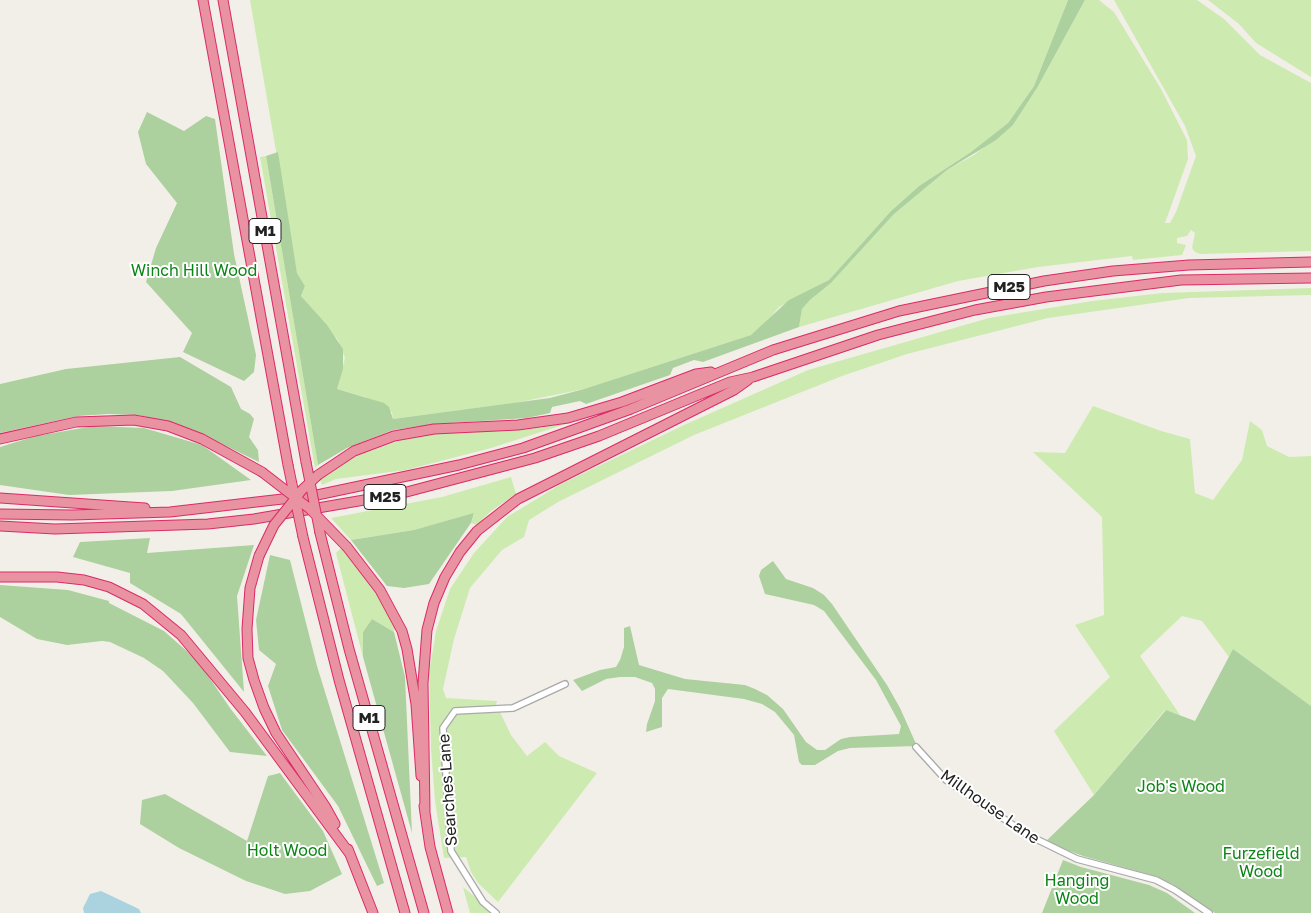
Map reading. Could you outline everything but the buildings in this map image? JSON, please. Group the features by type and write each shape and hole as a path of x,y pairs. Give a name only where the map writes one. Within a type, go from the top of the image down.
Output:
{"highway":[{"name":"M1","path":"203,0 288,465 303,537 339,680 405,913"},
{"name":"M1","path":"223,0 320,533 349,649 424,913"},
{"name":"M25","path":"0,514 72,515 170,512 317,495 459,465 582,428 773,350 899,310 961,296 1113,272 1189,265 1311,262"},
{"name":"M25","path":"0,526 55,529 208,524 254,519 399,494 535,458 599,436 730,382 753,377 902,328 975,310 1046,297 1180,280 1311,278"},
{"path":"373,913 350,854 325,806 276,733 264,708 248,658 247,629 250,588 259,556 274,525 302,490 318,475 354,451 394,436 434,429 518,425 568,418 622,402 696,374 718,372"},
{"path":"424,811 423,683 427,630 434,604 445,577 460,552 477,531 518,499 734,390 753,377"},
{"path":"0,439 76,422 134,420 168,426 202,438 262,472 310,509 347,547 383,596 402,631 407,649 416,704 418,758 424,811 430,847 448,913"},
{"name":"M25","path":"0,498 134,507 170,512"},
{"path":"0,577 58,577 84,580 109,587 143,604 181,635 245,712 350,854"}],"street":[{"name":"Searches Lane","path":"496,913 484,902 451,851 443,728 455,711 512,708 565,684"},
{"name":"Millhouse Lane","path":"916,748 946,780 1023,833 1077,860 1162,882 1209,913"}],"green space":[{"path":"250,0 1068,0 1034,86 1008,123 971,152 919,186 891,211 829,280 779,307 763,326 751,335 584,389 515,403 393,419 392,412 365,397 337,389 345,358 338,340 301,296 305,286 297,273"},
{"path":"1068,0 1085,0 1037,88 1013,125 996,140 947,170 894,214 831,283 802,309 799,327 703,362 694,360 673,368 670,375 586,404 580,401 552,407 550,413 527,418 435,424 393,430 347,448 318,465 266,156 278,152 297,273 305,286 301,296 327,325 343,349 343,369 337,389 384,403 389,407 393,419 550,398 584,389 751,335 789,300 829,280 891,211 919,186 971,152 1008,123 1034,86"},
{"path":"1085,0 1099,0 1114,12 1161,89 1187,140 1188,159 1165,223 1170,223 1176,212 1196,156 1185,126 1114,0 1197,0 1224,19 1260,55 1311,83 1311,251 1200,254 1192,248 1195,233 1191,230 1187,236 1177,238 1177,243 1186,245 1182,255 1133,260 1132,256 1038,267 958,281 799,327 802,309 831,283 894,214 947,170 974,155 1013,125 1037,88"},
{"path":"1208,0 1311,0 1311,77 1256,43 1239,24"},
{"name":"Winch Hill Wood","path":"147,112 184,131 206,116 215,119 234,254 256,355 254,372 244,381 183,352 192,333 146,282 156,248 177,203 146,164 138,132"},
{"path":"266,156 318,465 315,468 260,157"},
{"path":"1311,288 1311,295 1189,298 1048,318 907,354 842,376 694,435 558,502 529,520 524,537 502,550 470,588 454,639 443,689 446,698 497,701 494,712 500,712 511,735 527,756 545,742 559,756 597,773 498,902 478,883 471,872 466,857 444,858 435,801 431,749 429,673 436,631 450,589 474,553 507,517 561,484 684,425 808,370 989,318 1092,301 1163,293"},
{"path":"180,357 231,387 241,409 250,414 254,419 249,437 258,450 259,462 193,430 166,421 138,415 78,416 0,433 0,384 66,369"},
{"path":"1093,406 1161,431 1190,439 1195,493 1213,500 1242,460 1250,421 1262,430 1267,446 1289,457 1311,456 1311,706 1233,649 1229,657 1202,621 1182,616 1140,656 1180,715 1165,710 1094,795 1054,731 1110,677 1075,625 1104,615 1102,517 1033,452 1065,453"},
{"path":"572,422 491,448 406,470 336,479 322,485 320,480 358,455 404,439 432,434 540,428"},
{"path":"94,426 144,428 202,445 251,480 172,491 69,495 0,485 0,447 36,436"},
{"path":"511,477 516,494 490,512 477,525 471,523 474,514 414,530 351,540 331,518 442,497"},
{"path":"474,513 471,523 429,584 404,588 387,586 351,540 414,530"},
{"path":"150,538 147,553 254,545 237,596 244,692 181,614 130,583 130,573 73,557 80,542"},
{"path":"341,548 381,600 395,628 394,632 372,619 363,632 363,657 336,553"},
{"path":"270,555 290,560 317,666 384,883 377,886 338,806 282,730 268,686 276,664 259,650 256,620"},
{"path":"773,561 786,579 813,588 824,595 832,604 887,685 900,708 917,746 850,748 838,751 815,765 802,765 799,762 794,735 775,712 762,704 744,699 668,689 662,698 662,727 646,732 655,701 655,689 652,683 635,677 620,677 606,679 582,691 573,680 600,670 616,667 624,647 624,628 630,626 639,665 685,679 745,685 755,689 767,695 783,709 806,742 817,750 825,750 841,739 850,737 899,734 901,726 876,680 824,611 814,605 765,594 759,576 761,570"},
{"path":"0,585 68,590 109,601 109,603 164,631 198,661 230,708 267,756 230,752 193,703 163,671 144,658 110,642 102,641 67,645 37,639 0,617"},
{"path":"372,619 394,632 405,677 412,833 363,657 363,632"},
{"name":"Job's Wood","path":"1233,649 1311,706 1311,913 1215,913 1172,884 1154,876 1083,856 1045,842 1094,795 1166,710 1195,721"},
{"name":"Holt Wood","path":"280,773 323,831 342,874 310,891 285,894 246,881 179,848 140,824 142,800 165,794 247,841 268,776"},
{"name":"Hanging Wood","path":"1063,860 1081,867 1149,885 1167,893 1195,913 1042,913"},
{"path":"463,887 481,902 493,913 470,913"}],"water":[{"path":"101,891 139,909 141,913 84,913 83,908 90,894"}],"park label":[{"name":"Furzefield Wood","path":"1261,863"}]}
